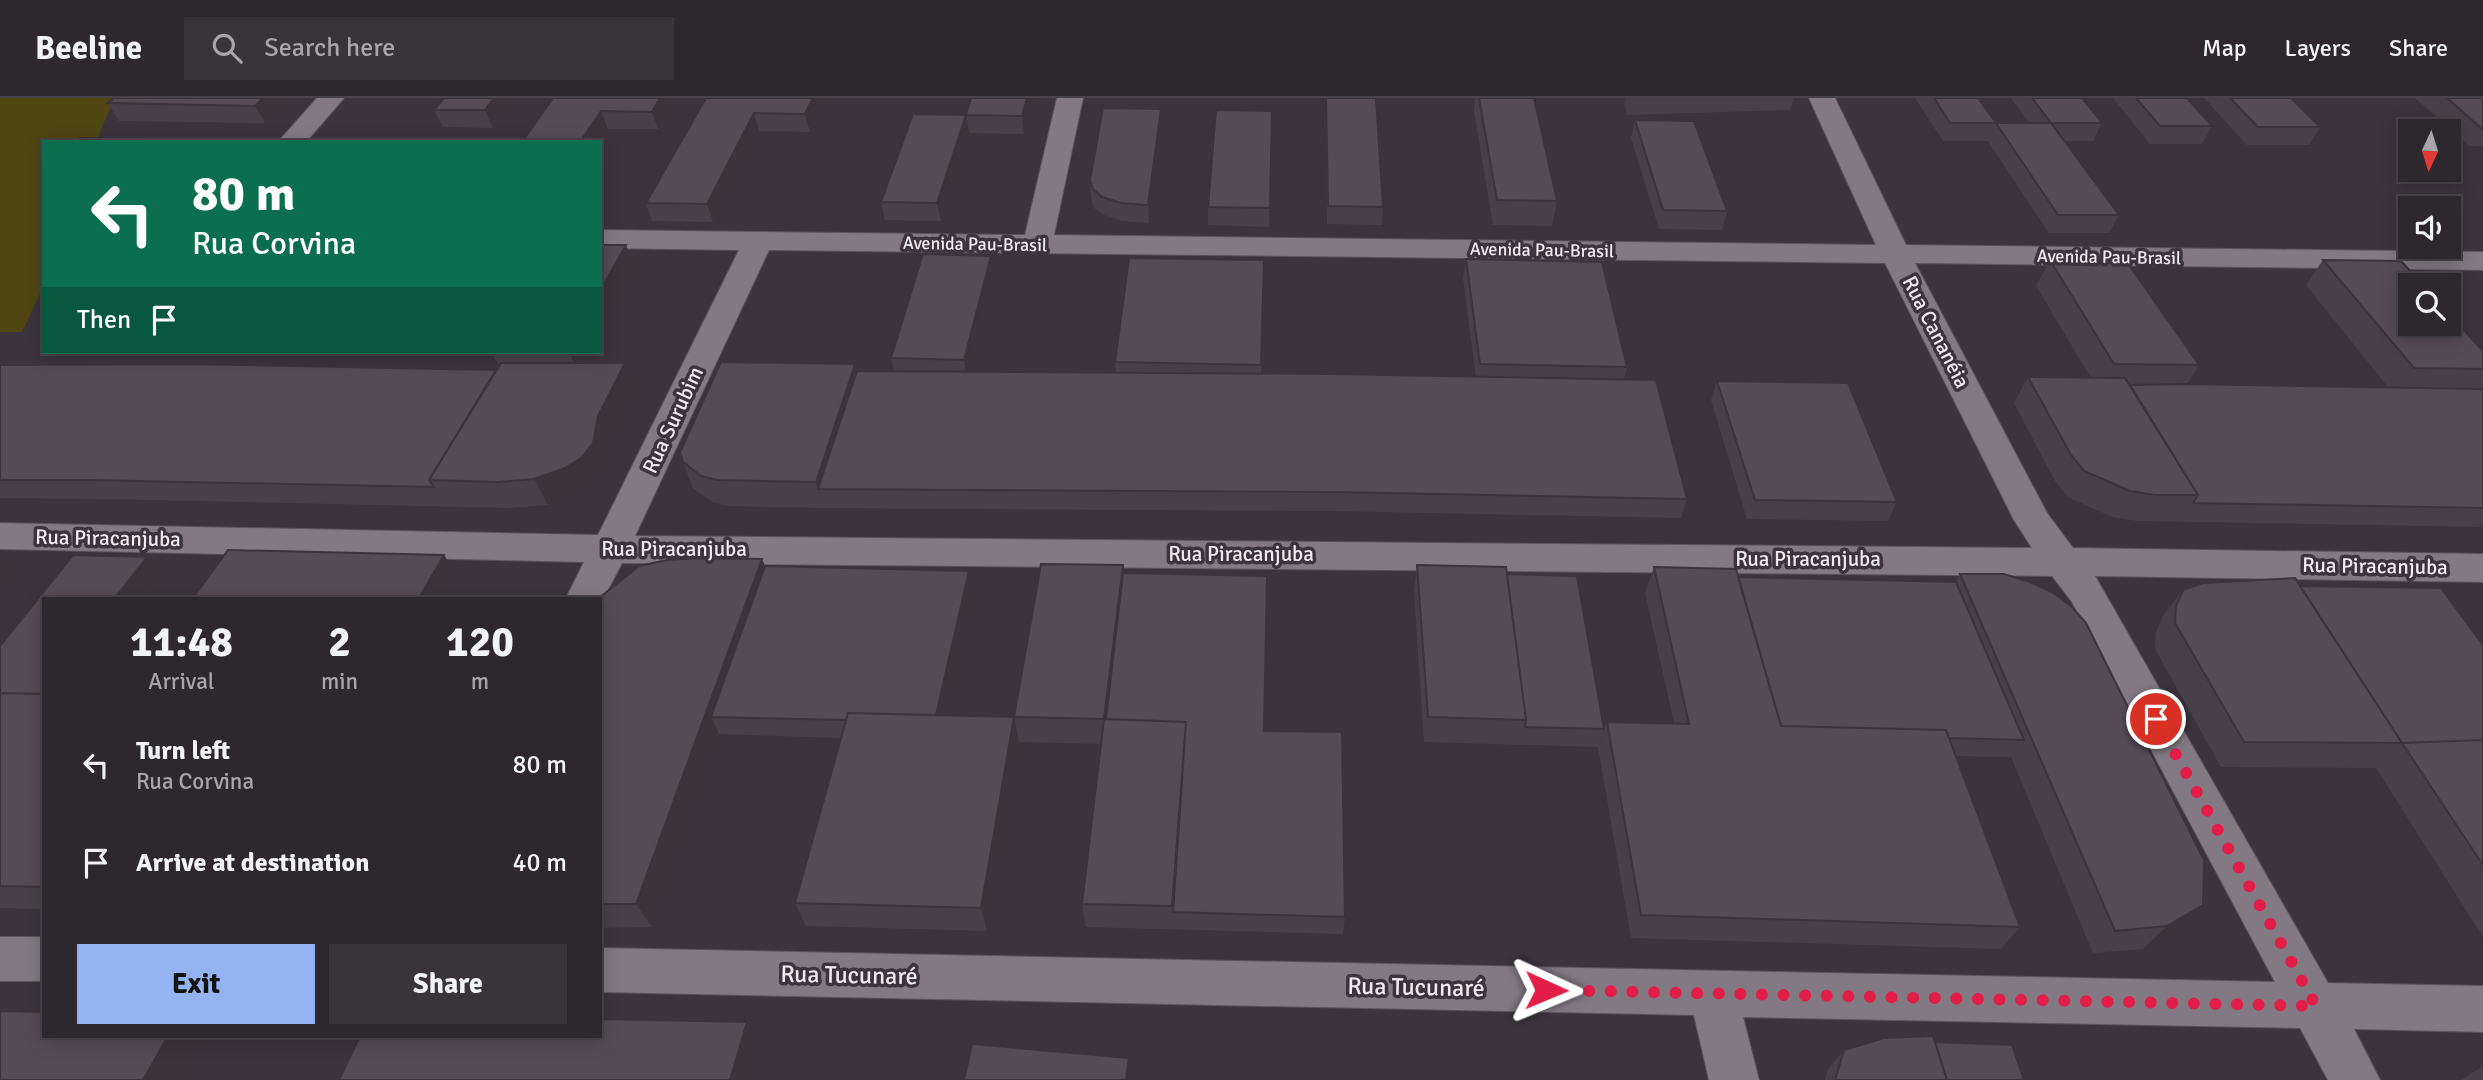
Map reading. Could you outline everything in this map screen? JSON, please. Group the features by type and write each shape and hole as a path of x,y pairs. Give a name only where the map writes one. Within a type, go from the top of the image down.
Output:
{"street":[{"path":"293,140 331,98"},
{"path":"1038,246 1044,207 1070,98"},
{"name":"Rua Cananéia","path":"1822,98 1871,207 2032,520 2085,593 2355,1080"},
{"name":"Avenida Pau-Brasil","path":"602,239 2483,261"},
{"name":"Rua Surubim","path":"585,597 759,239"},
{"name":"Rua Piracanjuba","path":"0,536 609,549 2060,561 2483,568"},
{"path":"0,958 42,959"},
{"name":"Rua Tucunaré","path":"602,970 2483,1009"},
{"path":"1713,993 1734,1080"}],"shaded area":[{"path":"0,98 114,98 97,140 42,140 42,289 22,332 0,332"}],"building":[{"path":"114,98 263,98 255,106 108,103"},
{"path":"444,98 494,98 485,110 434,110"},
{"path":"553,98 660,98 652,112 601,111 581,140 523,140"},
{"path":"706,98 813,98 805,114 754,113 707,204 646,203"},
{"path":"971,98 1027,98 1022,116 966,115"},
{"path":"1326,98 1376,98 1383,207 1328,206"},
{"path":"1479,98 1534,98 1557,201 1497,200"},
{"path":"1934,98 1978,98 1996,123 1950,123"},
{"path":"2032,98 2082,98 2102,123 2051,123"},
{"path":"2136,98 2187,98 2212,126 2160,126"},
{"path":"2230,98 2291,98 2320,127 2258,127"},
{"path":"2447,98 2483,98 2483,129 2482,129"},
{"path":"1103,108 1161,109 1148,205 1121,203 1102,197 1093,189 1090,180"},
{"path":"1216,110 1272,111 1270,208 1208,207"},
{"path":"913,114 966,115 937,203 881,202"},
{"path":"1635,120 1694,121 1727,211 1663,210"},
{"path":"1996,123 2051,123 2119,215 2058,215"},
{"path":"79,138 216,140 77,140"},
{"path":"602,245 626,245 602,287"},
{"path":"923,254 991,256 964,360 891,358"},
{"path":"1129,258 1264,260 1261,365 1115,362"},
{"path":"1466,259 1602,262 1627,367 1480,364"},
{"path":"2050,260 2127,262 2199,365 2114,364"},
{"path":"2323,260 2401,261 2412,273 2398,273 2398,336 2461,336 2461,327 2483,351 2483,369 2414,368"},
{"path":"721,362 855,364 816,482 717,480 701,476 683,462 680,452"},
{"path":"501,363 625,363 598,416 593,443 581,458 565,468 534,479 498,482 429,480"},
{"path":"188,364 496,370 429,480 434,487 0,480 0,365"},
{"path":"857,371 1331,374 1656,380 1687,499 1334,492 818,489"},
{"path":"2028,377 2125,378 2198,495 2155,495 2130,491 2084,471 2071,455"},
{"path":"1717,381 1848,383 1897,502 1755,500"},
{"path":"2130,385 2483,389 2483,508 2193,503 2198,495"},
{"path":"228,550 444,555 420,597 194,597"},
{"path":"73,555 147,557 116,597 42,597 42,694 0,693 0,646"},
{"path":"762,559 636,904 602,904 600,597 639,566 667,560"},
{"path":"1041,564 1123,565 1104,719 1014,717"},
{"path":"1417,565 1506,567 1526,720 1428,717"},
{"path":"765,566 969,571 936,715 848,713 846,720 711,717"},
{"path":"1654,567 1736,569 1781,726 1946,730 2020,927 1641,915 1607,722 1689,724"},
{"path":"1123,573 1267,576 1264,731 1342,732 1345,917 1173,912 1186,722 1106,719"},
{"path":"1507,574 1577,576 1604,729 1525,727"},
{"path":"1960,574 2004,574 2030,582 2052,592 2071,606 2086,623 2204,860 2203,905 2167,926 2115,931"},
{"path":"1738,577 1956,582 2024,740 1949,738 1946,730 1781,726"},
{"path":"2295,578 2402,743 2244,742 2175,623 2176,606 2183,590 2203,583"},
{"path":"2300,586 2441,588 2483,645 2483,740 2402,743"},
{"path":"0,693 42,694 42,887 0,886"},
{"path":"848,713 1014,717 981,908 795,903"},
{"path":"1104,719 1186,722 1172,906 1082,904"},
{"path":"2483,740 2483,865 2402,743"},
{"path":"0,1011 42,1012 42,1038 167,1038 143,1080 0,1080"},
{"path":"602,1019 747,1022 730,1080 339,1080 359,1038 602,1038"},
{"path":"1933,1036 1947,1080 1835,1080 1844,1050 1884,1038"},
{"path":"1935,1042 2012,1045 2024,1080 1947,1080"},
{"path":"972,1044 1129,1058 1126,1080 964,1080"}],"route":[{"path":"1546,990 2316,1006 2156,719"}]}
